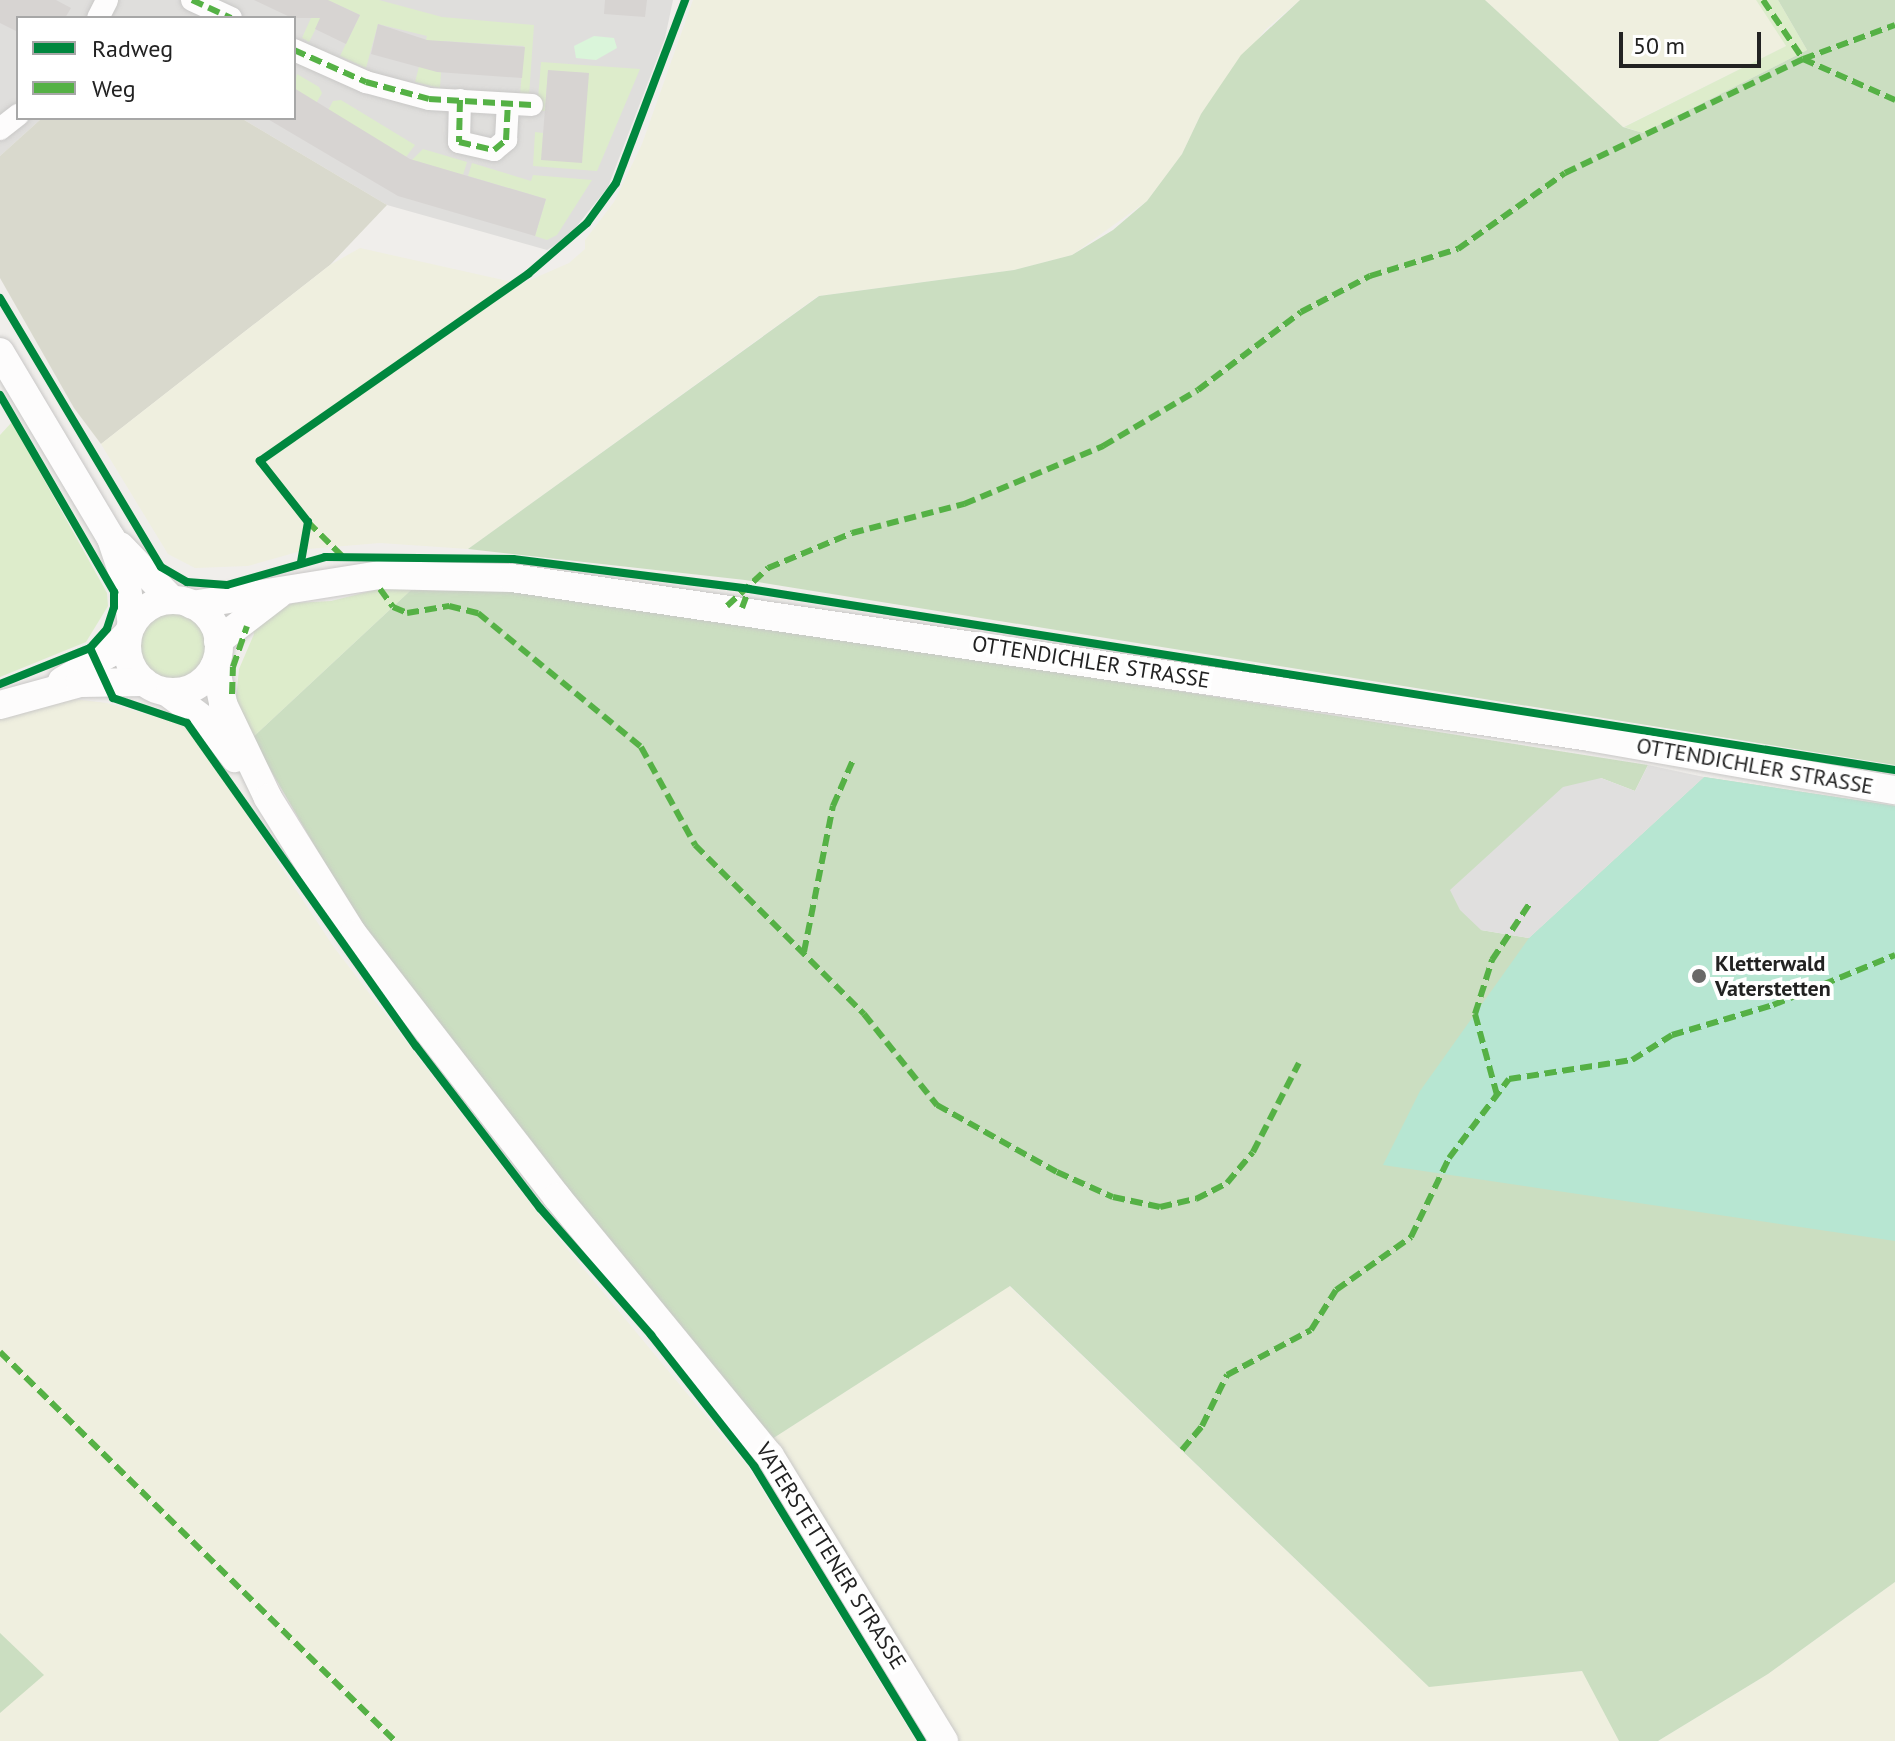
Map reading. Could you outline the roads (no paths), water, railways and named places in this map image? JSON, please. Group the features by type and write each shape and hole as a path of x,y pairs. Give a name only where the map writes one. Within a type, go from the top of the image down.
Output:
{"street":[{"path":"192,0 227,16"},
{"path":"296,51 366,82 429,99 532,105"},
{"path":"460,100 459,142 494,150 506,140 508,104"},
{"path":"0,129 16,117"},
{"path":"0,352 111,538 127,586 130,665 207,722 268,798"},
{"path":"111,538 182,602 213,623 223,704 268,798"},
{"name":"OTTENDICHLER STRASSE","path":"182,602 285,590 337,579 423,574 626,591 1590,737 1895,790"},
{"name":"OTTENDICHLER STRASSE","path":"216,653 285,590"},
{"path":"44,691 108,654 149,607 182,602"},
{"path":"0,705 44,691 103,681 156,687 195,686 216,653"},
{"name":"VATERSTETTENER STRASSE","path":"268,798 353,934 614,1268 770,1456 944,1741"}],"place":[{"name":"Kletterwald Vaterstetten","path":"1699,976"}]}
